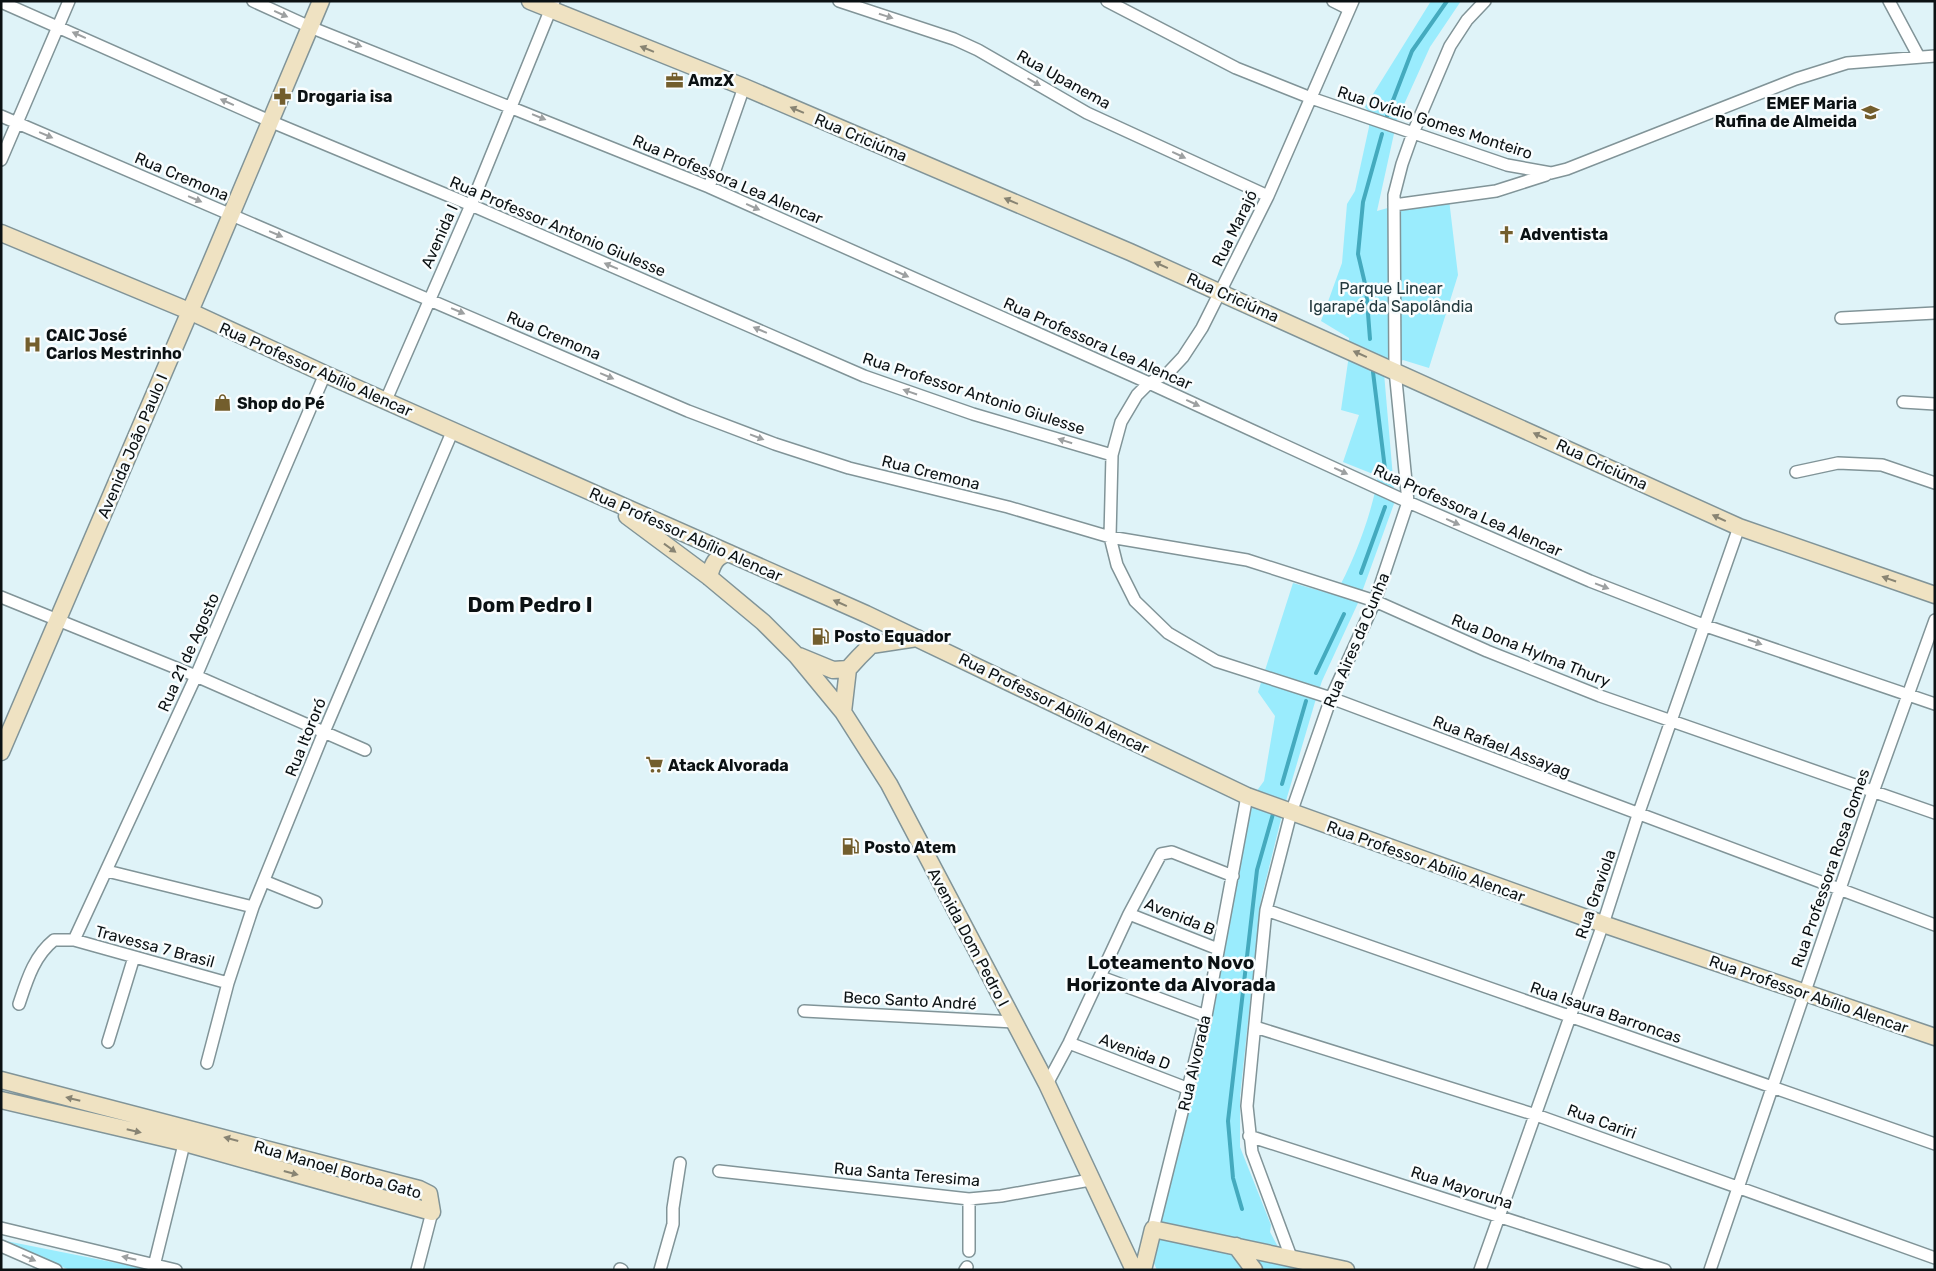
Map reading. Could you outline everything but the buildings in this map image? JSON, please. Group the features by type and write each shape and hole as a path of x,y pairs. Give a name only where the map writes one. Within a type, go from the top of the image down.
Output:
{"street":[{"path":"1,160 69,1"},
{"name":"Rua Professora Lea Alencar","path":"253,1 310,27 709,187 1149,383 1408,502 1590,581 1706,626 1935,704"},
{"name":"Avenida João Paulo I","path":"1,752 189,311 272,122 321,1"},
{"name":"Rua Criciúma","path":"530,1 552,6 1222,292 1739,528 1935,595"},
{"name":"Rua Upanema","path":"839,1 962,43 1087,112 1268,196"},
{"name":"Rua Ovídio Gomes Monteiro","path":"1107,1 1236,68 1311,98 1508,165 1551,173 1585,162 1796,79 1847,63 1935,56"},
{"path":"1333,1 1351,5"},
{"name":"Rua Aires da Cunha","path":"1291,1258 1252,1152 1249,1136 1247,1106 1266,910 1291,813 1331,698 1375,601 1408,502 1395,370 1394,205 1402,164 1450,46 1467,20 1485,1"},
{"path":"1889,1 1919,57"},
{"name":"Rua Professor Antonio Giulesse","path":"1,2 272,122 471,205 864,376 973,414 1112,455"},
{"name":"Rua Marajó","path":"1110,537 1112,455 1121,422 1137,395 1149,383 1168,373 1183,357 1193,344 1222,292 1268,196 1351,5"},
{"name":"Avenida I","path":"386,400 471,205 552,6"},
{"path":"709,187 744,88"},
{"name":"Rua Cremona","path":"1,116 688,411 775,444 849,468 1008,507 1110,537"},
{"path":"1394,205 1496,190 1551,173"},
{"name":"Rua Professor Abílio Alencar","path":"1,233 189,311 324,374 866,614 1247,796 1603,924 1935,1037"},
{"path":"1841,318 1935,314"},
{"name":"Rua 21 de Agosto","path":"74,940 196,676 324,374"},
{"path":"1903,402 1935,404"},
{"name":"Rua Itororó","path":"207,1063 228,983 254,906 324,732 453,430"},
{"path":"1796,472 1838,463 1882,466 1935,483"},
{"name":"Avenida Dom Pedro I","path":"603,498 710,576 763,622 796,655 843,712 889,784 1047,1084 1090,1180 1134,1270"},
{"name":"Rua Graviola","path":"1480,1270 1536,1114 1568,1017 1603,924 1638,815 1673,721 1739,528"},
{"name":"Rua Dona Hylma Thury","path":"1110,537 1247,560 1375,601 1496,654 1600,696 1935,814"},
{"name":"Rua Rafael Assayag","path":"1110,537 1117,566 1135,601 1168,633 1216,660 1331,698 1638,815 1935,925"},
{"path":"710,576 714,562 723,554 729,553"},
{"path":"1,597 196,676 364,750"},
{"path":"866,614 871,645"},
{"name":"Rua Professora Rosa Gomes","path":"1710,1270 1806,993 1839,890 1935,620"},
{"path":"843,712 848,669 871,645 917,638"},
{"path":"796,655 833,670 848,669"},
{"name":"Rua Alvorada","path":"1142,1270 1206,1016 1247,796"},
{"path":"1047,1084 1102,977 1155,862 1161,854 1172,852 1233,876"},
{"path":"107,871 254,906"},
{"path":"264,881 316,902"},
{"name":"Rua Isaura Barroncas","path":"1266,910 1935,1144"},
{"name":"Avenida B","path":"1130,914 1218,949"},
{"path":"19,1004 32,968 44,948 54,940 74,940"},
{"name":"Travessa 7 Brasil","path":"74,940 228,983"},
{"path":"108,1042 134,957"},
{"path":"1102,977 1206,1016"},
{"name":"Beco Santo André","path":"804,1011 1014,1022"},
{"name":"Rua Cariri","path":"1255,1027 1536,1114 1935,1258"},
{"name":"Avenida D","path":"1069,1043 1189,1089"},
{"name":"Rua Manoel Borba Gato","path":"1,1080 187,1135 432,1212"},
{"name":"Rua Manoel Borba Gato","path":"1,1100 187,1135"},
{"path":"153,1267 187,1135"},
{"name":"Rua Mayoruna","path":"1249,1136 1665,1270"},
{"path":"660,1270 673,1224 673,1208 680,1163"},
{"name":"Rua Santa Teresima","path":"719,1171 969,1199 1001,1196 1090,1180"},
{"path":"969,1199 969,1251"},
{"path":"417,1270 432,1212"},
{"path":"1,1228 153,1267 176,1270"},
{"path":"1153,1229 1346,1270"},
{"path":"1,1246 56,1270"},
{"path":"1236,1246 1254,1270"}],"green space":[{"name":"Parque Linear Igarapé da Sapolândia","path":"1431,1 1461,1 1430,47 1397,120 1377,211 1448,191 1458,275 1429,368 1403,360 1384,373 1395,501 1358,603 1322,681 1283,811 1261,900 1240,1097 1240,1147 1271,1225 1270,1232 1284,1258 1328,1270 1157,1270 1151,1257 1248,803 1264,781 1275,716 1258,692 1293,583 1335,595 1361,537 1375,491 1378,476 1343,462 1359,415 1341,410 1349,355 1349,338 1321,321 1342,263 1347,204 1355,191 1369,127 1369,112 1365,107"},
{"path":"1,1240 152,1270 70,1270 1,1243"}],"waterway":[{"path":"1387,116 1412,51 1447,1"},
{"path":"1370,339 1366,288 1358,254 1363,202 1382,134"},
{"path":"1373,372 1385,469"},
{"path":"1361,573 1385,507"},
{"path":"1316,673 1344,614"},
{"path":"1282,784 1306,701"},
{"path":"1242,1209 1233,1178 1228,1121 1257,870 1273,814"}],"place":[{"name":"AmzX","path":"674,80"},
{"name":"Drogaria isa","path":"283,96"},
{"name":"EMEF Maria Rufina de Almeida","path":"1871,112"},
{"name":"Adventista","path":"1506,234"},
{"name":"CAIC José Carlos Mestrinho","path":"32,344"},
{"name":"Shop do Pé","path":"223,403"},
{"name":"Posto Equador","path":"820,636"},
{"name":"Atack Alvorada","path":"654,765"},
{"name":"Posto Atem","path":"850,847"}],"district":[{"name":"Dom Pedro I","path":"530,605"},
{"name":"Loteamento Novo Horizonte da Alvorada","path":"1171,973"}]}
